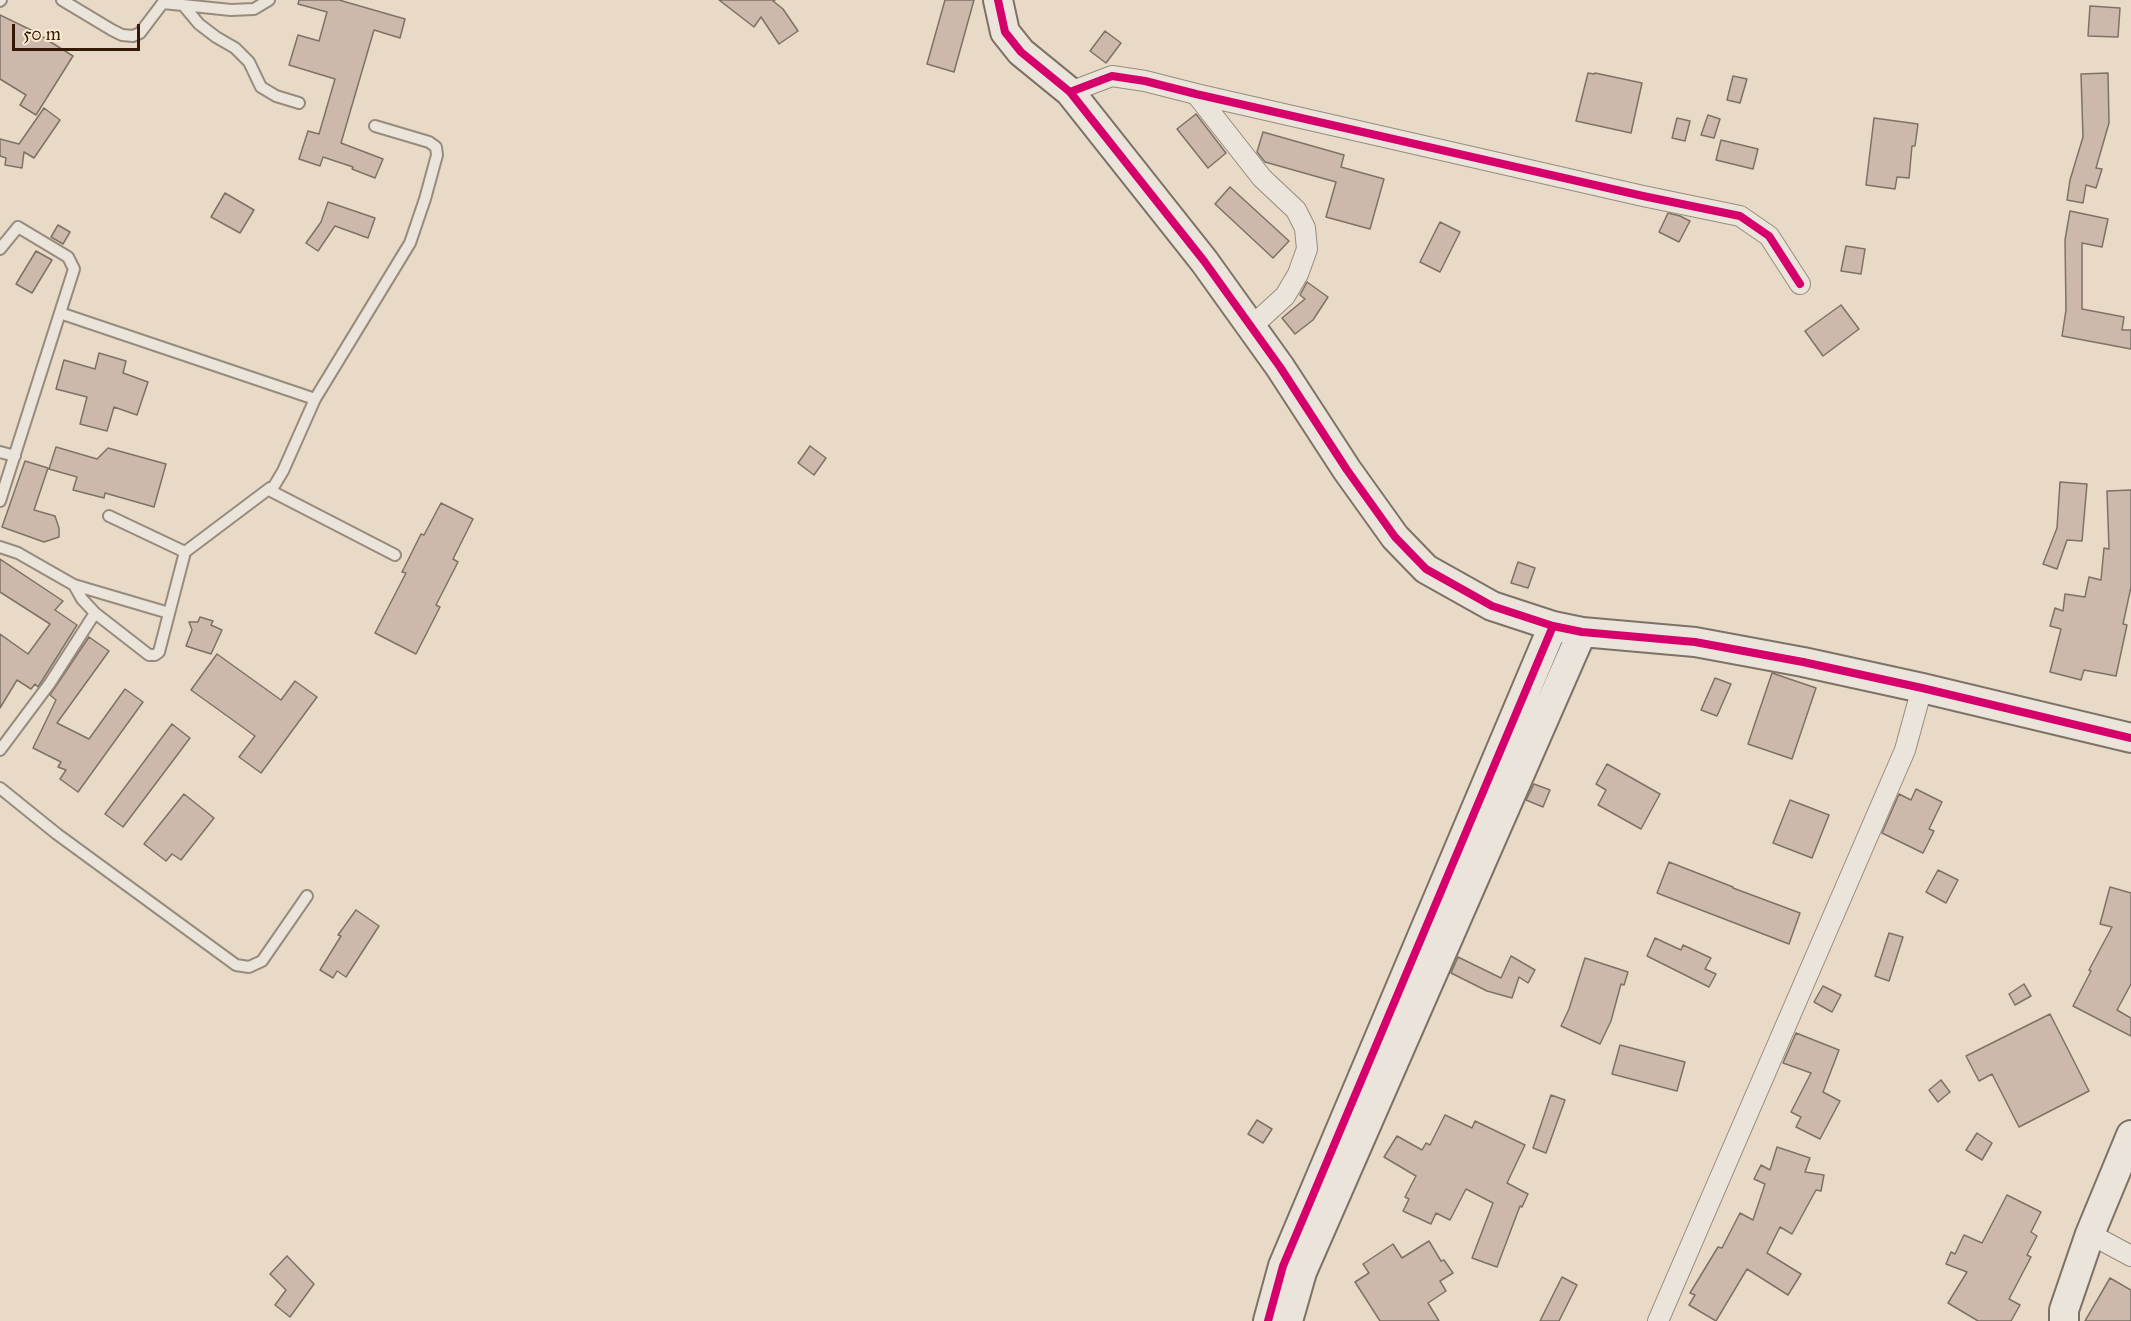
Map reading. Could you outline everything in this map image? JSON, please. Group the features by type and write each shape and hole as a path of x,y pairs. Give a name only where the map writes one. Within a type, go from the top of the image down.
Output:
{"street":[{"path":"998,0 1005,32 1021,52 1070,92 1204,261 1395,537 1426,569 1492,606 1553,626 1581,632 1695,642 1803,662 2131,738"},
{"path":"1070,92 1112,76 1145,81 1643,196 1740,216 1769,236 1800,284"},
{"path":"1196,94 1256,170 1296,210 1305,228 1307,249 1298,274 1285,296 1251,327"},
{"path":"1268,1321 1283,1266 1553,626"},
{"path":"1288,1321 1307,1261 1581,632"},
{"path":"1658,1321 1905,750 1922,688"},
{"path":"2064,1321 2064,1310 2090,1234 2131,1135"},
{"path":"2090,1234 2131,1256"}],"lane":[{"path":"62,0 112,30 122,35 133,36 140,33 164,1 231,10 254,9 269,0"},
{"path":"183,5 199,24 235,48 249,62 261,87 276,96 299,103"},
{"path":"271,491 283,471 315,399 410,243 425,199 437,155 436,147 429,142 375,126"},
{"path":"0,249 18,227 68,257 74,269 0,501"},
{"path":"60,313 315,399"},
{"path":"0,452 15,456"},
{"path":"74,585 82,599 95,613 149,655 155,655 159,652 185,552 270,488 271,491 395,555"},
{"path":"109,516 185,552"},
{"path":"0,547 18,552 74,585 169,613"},
{"path":"0,750 50,683 95,613"},
{"path":"0,789 57,834 236,965 249,967 262,961 307,896"}],"building":[{"path":"299,0 339,0 405,19 400,38 374,30 341,143 383,159 375,178 352,169 353,167 323,157 320,166 299,159 308,131 319,134 335,79 289,65 298,35 319,41 327,12 298,4"},
{"path":"719,0 775,0 773,1 783,9 798,31 779,44 761,17 754,27"},
{"path":"945,0 974,0 954,72 927,64"},
{"path":"2090,6 2120,8 2118,37 2088,36"},
{"path":"0,15 33,31 73,56 36,115 20,105 26,95 0,79"},
{"path":"1105,31 1121,43 1106,63 1090,51"},
{"path":"1588,73 1642,83 1631,133 1576,121"},
{"path":"2108,73 2109,123 2096,168 2102,169 2096,188 2086,185 2083,203 2067,200 2070,180 2083,137 2081,74"},
{"path":"1733,76 1747,79 1740,103 1727,100"},
{"path":"44,108 60,120 34,158 24,152 22,168 5,165 6,158 0,156 0,139 19,144"},
{"path":"1196,114 1226,153 1208,168 1177,129"},
{"path":"1708,115 1720,119 1714,138 1701,135"},
{"path":"1677,118 1690,121 1685,141 1672,138"},
{"path":"1874,118 1918,124 1915,146 1912,146 1909,178 1897,177 1895,189 1866,185"},
{"path":"1263,132 1344,155 1341,167 1384,179 1370,229 1326,217 1336,182 1265,162 1257,152"},
{"path":"1721,140 1758,149 1753,169 1716,160"},
{"path":"1230,187 1289,241 1273,258 1215,204"},
{"path":"225,193 254,210 240,233 211,217"},
{"path":"328,202 375,218 368,238 335,226 318,251 306,243 321,222"},
{"path":"2070,211 2108,219 2102,247 2082,243 2082,309 2124,317 2122,330 2131,330 2131,349 2062,336 2066,310 2065,240"},
{"path":"1668,213 1690,221 1679,242 1659,232"},
{"path":"1440,222 1460,232 1440,272 1420,262"},
{"path":"58,225 70,232 63,244 51,237"},
{"path":"1846,246 1865,249 1861,274 1841,271"},
{"path":"36,251 52,260 32,293 16,284"},
{"path":"1307,282 1328,297 1313,320 1295,334 1282,318 1305,299 1300,295"},
{"path":"1841,305 1859,329 1823,356 1805,331"},
{"path":"99,353 126,361 123,373 148,382 137,415 114,407 107,431 80,424 87,397 56,389 64,360 95,369"},
{"path":"810,446 826,458 814,475 798,463"},
{"path":"56,447 97,459 108,448 166,464 154,507 105,493 104,498 73,490 77,477 49,469"},
{"path":"25,461 48,468 34,510 55,516 59,537 44,542 2,527"},
{"path":"2060,482 2087,484 2082,541 2067,540 2057,569 2043,564 2057,528"},
{"path":"2131,490 2131,587 2123,624 2127,625 2116,676 2084,670 2081,680 2050,672 2061,629 2050,626 2055,608 2063,611 2065,594 2085,597 2089,577 2101,580 2104,548 2109,549 2107,491"},
{"path":"441,503 473,519 453,559 458,562 436,605 440,607 416,654 375,633 406,573 402,572 421,534 424,535"},
{"path":"0,559 63,601 55,610 77,625 38,687 35,684 31,689 17,680 0,708 0,634 28,654 50,624 0,592"},
{"path":"1518,562 1535,568 1528,588 1511,583"},
{"path":"200,617 213,621 211,625 222,630 211,654 186,646 192,630 189,622 198,622"},
{"path":"89,637 109,651 57,723 89,739 125,689 143,702 78,792 60,779 66,770 58,767 61,762 33,748 56,700 50,695"},
{"path":"217,654 281,700 295,681 317,697 261,773 239,757 255,736 191,690"},
{"path":"1772,673 1816,688 1792,759 1748,744"},
{"path":"1715,678 1731,684 1717,716 1701,710"},
{"path":"172,724 190,738 123,827 105,814"},
{"path":"1607,764 1660,794 1641,829 1598,805 1606,790 1596,784"},
{"path":"1534,784 1550,790 1543,807 1526,800"},
{"path":"1916,789 1942,802 1929,829 1934,831 1923,853 1882,833 1899,794 1911,800"},
{"path":"184,794 214,818 181,860 172,854 166,861 144,844"},
{"path":"1790,800 1829,815 1812,858 1773,843"},
{"path":"1669,862 1800,913 1789,944 1657,893"},
{"path":"1938,870 1958,880 1946,903 1926,892"},
{"path":"2110,887 2131,893 2131,984 2117,1010 2131,1018 2131,1036 2073,1006 2112,927 2100,924"},
{"path":"356,910 379,926 346,977 337,971 333,978 320,970 341,936 338,935"},
{"path":"1889,933 1903,937 1889,981 1875,976"},
{"path":"1655,938 1681,950 1683,945 1711,958 1705,969 1716,974 1709,987 1647,956"},
{"path":"1511,956 1535,970 1528,983 1519,977 1512,998 1487,991 1451,973 1458,957 1501,978"},
{"path":"1585,958 1628,972 1624,985 1621,984 1611,1021 1600,1044 1561,1026 1569,1009"},
{"path":"2024,984 2031,996 2015,1005 2009,994"},
{"path":"1823,986 1841,995 1832,1012 1814,1002"},
{"path":"2050,1014 2089,1091 2019,1127 1992,1074 1979,1081 1966,1056"},
{"path":"1796,1033 1839,1050 1823,1092 1840,1101 1820,1139 1796,1127 1801,1117 1791,1112 1811,1073 1783,1063"},
{"path":"1620,1045 1685,1062 1677,1091 1612,1074"},
{"path":"1941,1080 1950,1092 1938,1102 1929,1090"},
{"path":"1551,1095 1565,1100 1546,1153 1533,1148"},
{"path":"1445,1115 1472,1128 1475,1121 1525,1145 1507,1183 1528,1194 1522,1207 1520,1206 1497,1267 1472,1258 1493,1203 1466,1189 1450,1220 1436,1213 1431,1224 1403,1211 1409,1199 1405,1197 1416,1176 1384,1157 1397,1136 1422,1150 1426,1143 1430,1145"},
{"path":"1257,1120 1272,1129 1263,1143 1248,1134"},
{"path":"1977,1133 1992,1143 1982,1160 1966,1150"},
{"path":"1777,1147 1810,1158 1805,1172 1824,1175 1821,1191 1816,1190 1792,1234 1780,1227 1767,1253 1801,1274 1788,1295 1747,1269 1716,1321 1689,1305 1695,1295 1690,1293 1718,1247 1722,1248 1740,1213 1753,1220 1765,1184 1754,1179 1761,1165 1770,1170"},
{"path":"2007,1195 2041,1212 2031,1232 2037,1236 2027,1255 2031,1257 2009,1299 2020,1305 2011,1321 1978,1321 1948,1303 1967,1272 1946,1264 1951,1252 1955,1254 1964,1235 1982,1243"},
{"path":"1429,1241 1441,1261 1444,1260 1453,1273 1440,1281 1446,1291 1428,1303 1439,1321 1380,1321 1355,1282 1369,1273 1363,1264 1393,1244 1402,1258"},
{"path":"287,1256 314,1284 290,1317 275,1305 286,1290 270,1274"},
{"path":"1562,1277 1577,1285 1559,1321 1540,1321"},
{"path":"2110,1278 2131,1290 2131,1321 2085,1321"}],"cycle path":[{"path":"998,0 1005,32 1021,52 1070,92 1204,261 1280,367 1347,470 1395,537 1426,569 1492,606 1553,626 1582,632 1695,642 1803,662 2131,738"},
{"path":"1070,92 1112,76 1145,81 1643,196 1740,216 1769,236 1800,284"},
{"path":"1268,1321 1283,1266 1553,626"}]}
